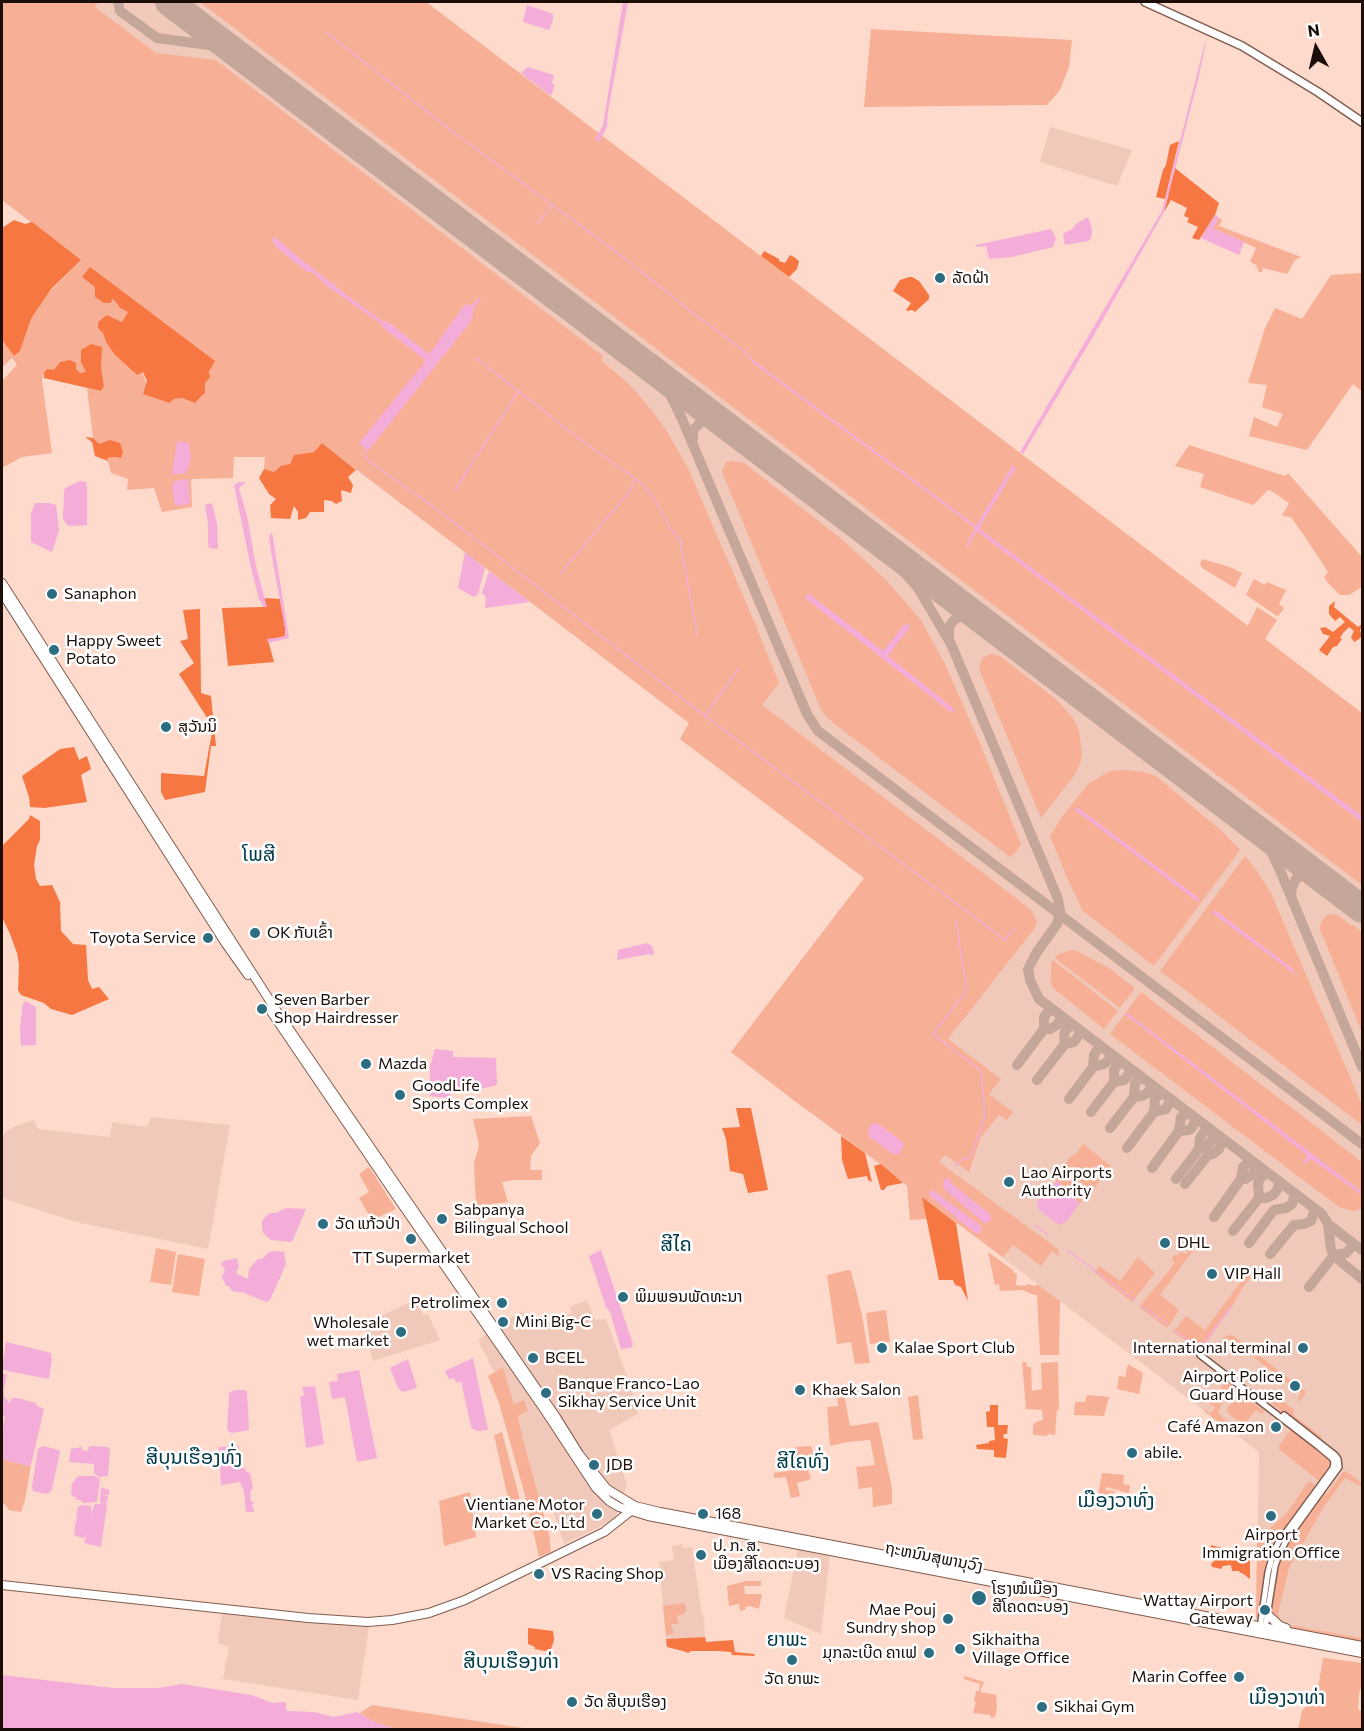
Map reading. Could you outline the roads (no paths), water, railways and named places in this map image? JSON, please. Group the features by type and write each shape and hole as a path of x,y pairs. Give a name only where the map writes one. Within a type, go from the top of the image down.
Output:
{"highway":[{"path":"2,583 200,897"},
{"path":"2,593 200,897"},
{"name":"ຖະຫນົນສຸພານຸວົງ","path":"200,897 579,1454 612,1498 633,1509 1262,1630 1362,1653"},
{"path":"2,1585 262,1613 368,1622 384,1621 429,1613 465,1600 604,1532 633,1509"},
{"path":"1268,1615 1280,1626 1325,1639"},
{"name":"ຖະຫນົນສຸພານຸວົງ","path":"1262,1630 1362,1646"}],"main road":[{"path":"1145,2 1242,46 1318,92 1362,122"}],"street":[{"path":"1200,1355 1256,1397 1334,1462 1323,1487 1273,1554 1268,1615 1262,1630"},
{"path":"1262,1630 1271,1573"}],"waterway":[{"path":"326,32 445,126 619,254 743,350 753,361"},
{"path":"538,223 552,205"},
{"path":"476,358 581,440 641,483 653,497 670,528 680,540 697,635"},
{"path":"455,490 518,392"},
{"path":"364,450 370,462 435,508 705,716 1005,940 1014,928"},
{"path":"560,574 630,491 635,480"},
{"path":"705,716 739,668"},
{"path":"955,1166 963,1159 970,1158 985,1116 981,1071 933,1034 965,993 966,986 956,920"},
{"path":"1035,1225 1048,1235"},
{"path":"1067,1250 1135,1300"},
{"path":"1142,1306 1167,1324"},
{"path":"1175,1331 1194,1344 1202,1345 1232,1306"}],"place":[{"name":"ລັດຝ້າ","path":"940,278"},
{"name":"Sanaphon","path":"52,594"},
{"name":"Happy Sweet Potato","path":"54,650"},
{"name":"ສຸວັນນິ","path":"166,727"},
{"name":"OK ກັບເຂົ້າ","path":"255,933"},
{"name":"Toyota Service","path":"208,938"},
{"name":"Seven Barber Shop Hairdresser","path":"262,1009"},
{"name":"Mazda","path":"366,1064"},
{"name":"GoodLife Sports Complex","path":"400,1095"},
{"name":"Lao Airports Authority","path":"1009,1182"},
{"name":"Sabpanya Bilingual School","path":"442,1219"},
{"name":"ວັດ ແກ້ວປ່າ","path":"323,1224"},
{"name":"TT Supermarket","path":"411,1239"},
{"name":"DHL","path":"1165,1243"},
{"name":"VIP Hall","path":"1212,1274"},
{"name":"ພິມພອນພັດທະນາ","path":"623,1297"},
{"name":"Petrolimex","path":"502,1303"},
{"name":"Mini Big-C","path":"503,1322"},
{"name":"Wholesale wet market","path":"401,1332"},
{"name":"Kalae Sport Club","path":"882,1348"},
{"name":"International terminal","path":"1303,1348"},
{"name":"BCEL","path":"533,1358"},
{"name":"Airport Police Guard House","path":"1295,1386"},
{"name":"Khaek Salon","path":"800,1390"},
{"name":"Banque Franco-Lao Sikhay Service Unit","path":"546,1393"},
{"name":"Café Amazon","path":"1276,1427"},
{"name":"abile.","path":"1132,1453"},
{"name":"JDB","path":"594,1465"},
{"name":"Vientiane Motor Market Co., Ltd","path":"597,1514"},
{"name":"168","path":"703,1514"},
{"name":"Airport Immigration Office","path":"1271,1516"},
{"name":"ປ. ກ. ສ. ເມືອງສີໂຄດຕະບອງ","path":"701,1555"},
{"name":"VS Racing Shop","path":"539,1574"},
{"name":"ໂຮງໝໍເມືອງ ສີໂຄດຕະບອງ","path":"979,1598"},
{"name":"Wattay Airport Gateway","path":"1265,1610"},
{"name":"Mae Pouj Sundry shop","path":"948,1619"},
{"name":"Sikhaitha Village Office","path":"960,1649"},
{"name":"ມຸກລະເບີດ ຄາເຟ","path":"929,1653"},
{"name":"ວັດ ຍາພະ","path":"792,1660"},
{"name":"Marin Coffee","path":"1239,1677"},
{"name":"ວັດ ສີບຸນເຮືອງ","path":"572,1702"},
{"name":"Sikhai Gym","path":"1042,1707"}],"district":[{"name":"ໂພສີ","path":"259,854"},
{"name":"ສີໄຄ","path":"676,1244"},
{"name":"ສີບຸນເຮືອງທົ່ງ","path":"194,1457"},
{"name":"ສີໄຄທົ່ງ","path":"803,1461"},
{"name":"ເມືອງວາທົ່ງ","path":"1116,1500"},
{"name":"ຍາພະ","path":"787,1639"},
{"name":"ສີບຸນເຮືອງທ່າ","path":"511,1661"},
{"name":"ເມືອງວາທ່າ","path":"1287,1697"}]}
